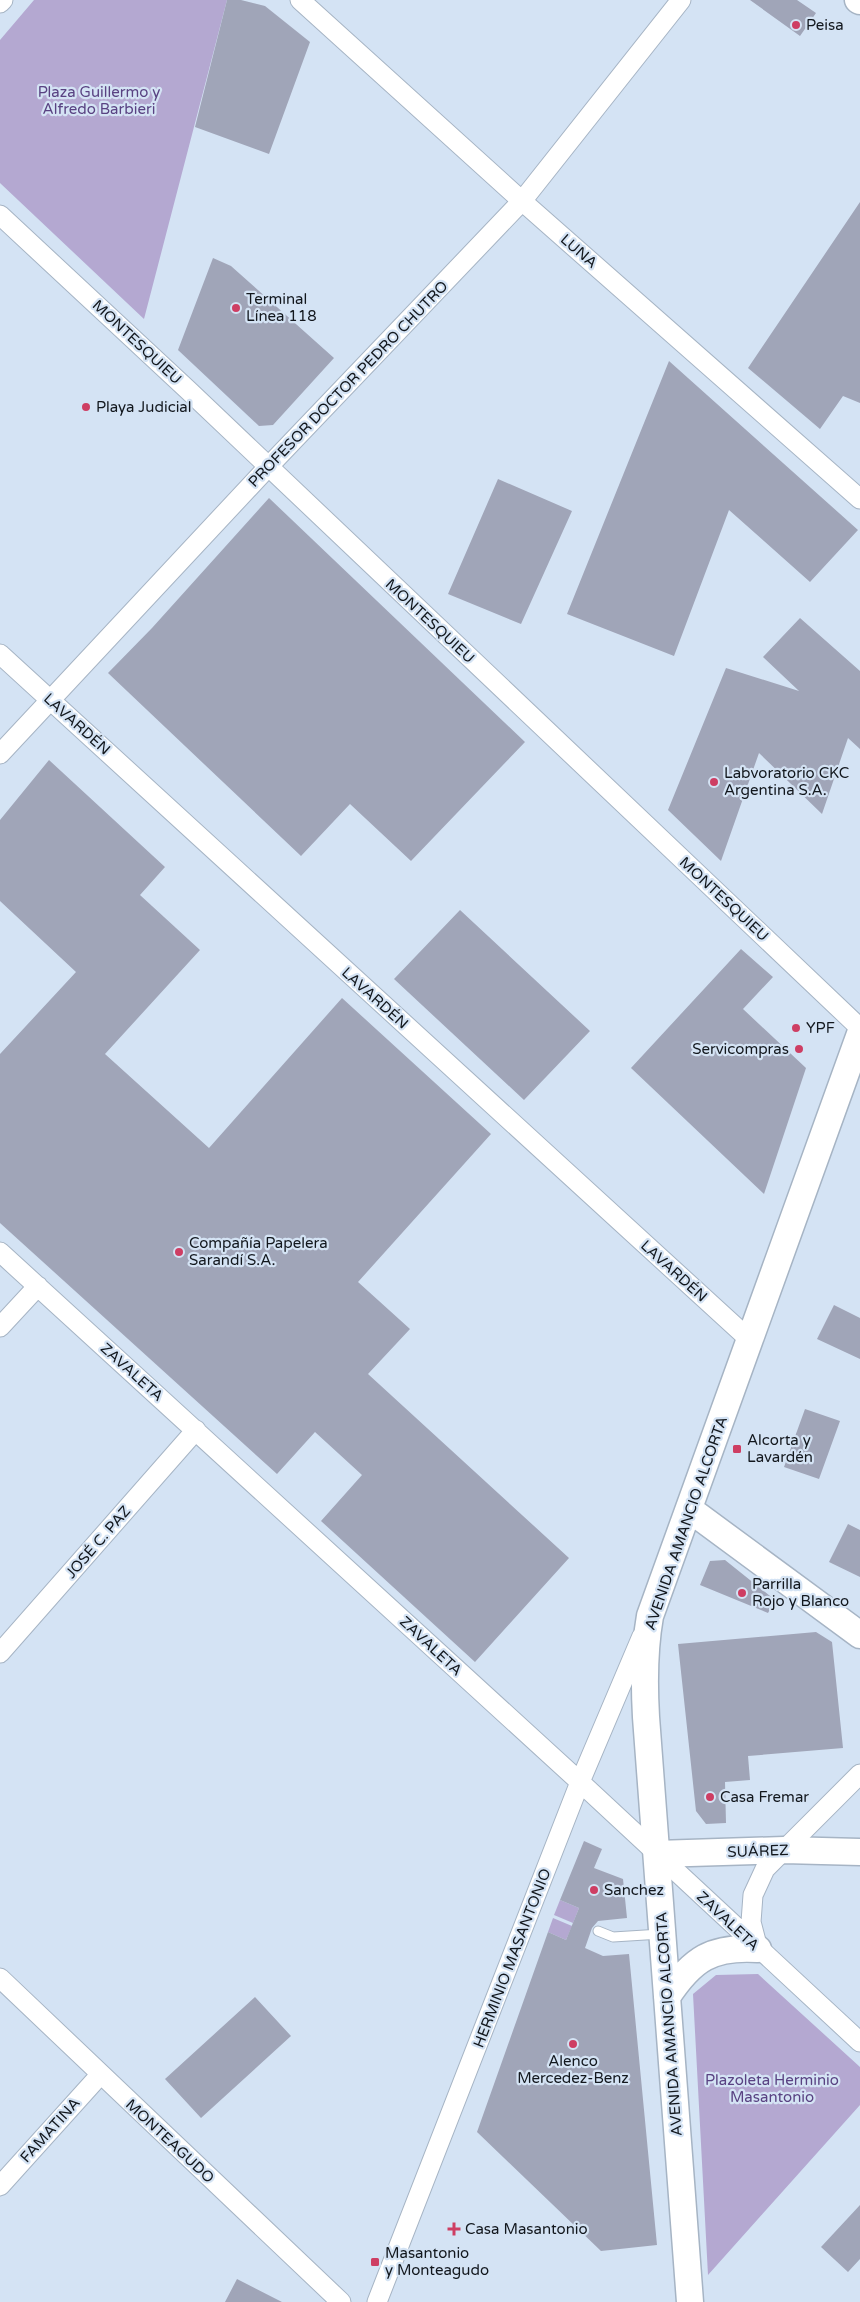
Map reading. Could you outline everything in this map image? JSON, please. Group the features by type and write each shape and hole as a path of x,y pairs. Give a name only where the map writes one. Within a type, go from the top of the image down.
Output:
{"main road":[{"name":"AVENIDA AMANCIO ALCORTA","path":"690,2302 644,1670 645,1644 650,1616 751,1341 860,1034"},
{"path":"690,1509 860,1635"},
{"name":"SUÁREZ","path":"657,1854 784,1850 860,1852"},
{"path":"667,1997 680,1978 695,1962 714,1952 736,1947 758,1949"}],"street":[{"path":"0,3 3,0"},
{"name":"LUNA","path":"300,0 522,201 860,500"},
{"name":"PROFESOR DOCTOR PEDRO CHUTRO","path":"0,754 268,467 522,201 681,0"},
{"name":"MONTESQUIEU","path":"0,215 188,390 860,1028"},
{"name":"LAVARDÉN","path":"0,654 751,1341"},
{"name":"ZAVALETA","path":"0,1252 580,1782 860,2042"},
{"path":"0,1327 38,1286"},
{"name":"JOSÉ C. PAZ","path":"0,1653 196,1430"},
{"name":"HERMINIO MASANTONIO","path":"377,2302 580,1782 650,1616"},
{"path":"758,1949 751,1922 753,1895 765,1869 860,1774"},
{"name":"MONTEAGUDO","path":"0,1978 341,2302"},
{"name":"FAMATINA","path":"0,2186 100,2075"}],"lane":[{"path":"598,1931 613,1937 663,1934"}],"green space":[{"name":"Plaza Guillermo y Alfredo Barbieri","path":"34,0 227,0 144,319 0,183 0,40"},
{"path":"560,1900 579,1908 573,1923 554,1915"},
{"path":"553,1918 572,1926 566,1940 548,1932"},
{"name":"Plazoleta Herminio Masantonio","path":"758,1974 860,2067 860,2105 708,2275 693,1994 716,1975"}],"building":[{"path":"227,0 241,0 265,6 310,42 269,154 195,127"},
{"name":"Peisa","path":"750,0 797,0 816,13 800,36"},
{"path":"860,202 860,403 843,396 820,429 748,368"},
{"name":"Terminal Línea 118","path":"213,258 231,266 334,358 273,425 259,426 178,350"},
{"path":"669,361 858,530 810,582 729,510 674,656 567,614"},
{"path":"498,479 572,511 521,624 448,594"},
{"path":"269,498 525,742 411,861 350,804 301,856 108,673 152,628"},
{"name":"Labvoratorio CKC Argentina S.A.","path":"800,618 860,671 860,749 848,738 822,814 759,753 721,861 668,810 726,668 799,691 763,657"},
{"path":"49,760 165,867 140,895 200,950 105,1054 209,1148 342,998 491,1134 358,1282 410,1329 368,1374 569,1558 475,1662 321,1521 362,1475 315,1432 277,1474 0,1223 0,1054 76,972 0,901 0,820"},
{"path":"460,910 590,1031 524,1100 394,979"},
{"path":"741,949 773,977 743,1009 806,1068 764,1194 631,1068"},
{"path":"834,1305 860,1318 860,1359 817,1339"},
{"path":"805,1409 840,1421 819,1479 784,1467"},
{"path":"848,1524 860,1530 860,1577 829,1562"},
{"name":"Parrilla Rojo y Blanco","path":"725,1560 775,1600 768,1613 700,1585 710,1561"},
{"path":"816,1632 832,1642 843,1748 748,1756 750,1780 725,1782 726,1823 706,1824 696,1811 678,1644"},
{"name":"Alenco Mercedez-Benz","path":"584,1841 602,1849 594,1868 623,1879 627,1918 598,1921 592,1928 585,1948 603,1956 629,1954 657,2245 601,2251 477,2132 548,1932 566,1940 579,1908 560,1900"},
{"path":"255,1997 291,2036 201,2118 165,2079"},
{"path":"860,2205 860,2259 848,2272 821,2247"},
{"path":"237,2279 282,2302 225,2302"}],"place":[{"name":"Peisa","path":"796,25"},
{"name":"Terminal Línea 118","path":"236,308"},
{"name":"Playa Judicial","path":"86,407"},
{"name":"Labvoratorio CKC Argentina S.A.","path":"714,782"},
{"name":"YPF","path":"796,1028"},
{"name":"Servicompras","path":"799,1049"},
{"name":"Compañía Papelera Sarandí S.A.","path":"179,1252"},
{"name":"Alcorta y Lavardén","path":"737,1449"},
{"name":"Parrilla Rojo y Blanco","path":"742,1593"},
{"name":"Casa Fremar","path":"710,1797"},
{"name":"Sanchez","path":"594,1890"},
{"name":"Alenco Mercedez-Benz","path":"573,2044"},
{"name":"Casa Masantonio","path":"454,2229"},
{"name":"Masantonio y Monteagudo","path":"375,2262"}]}
